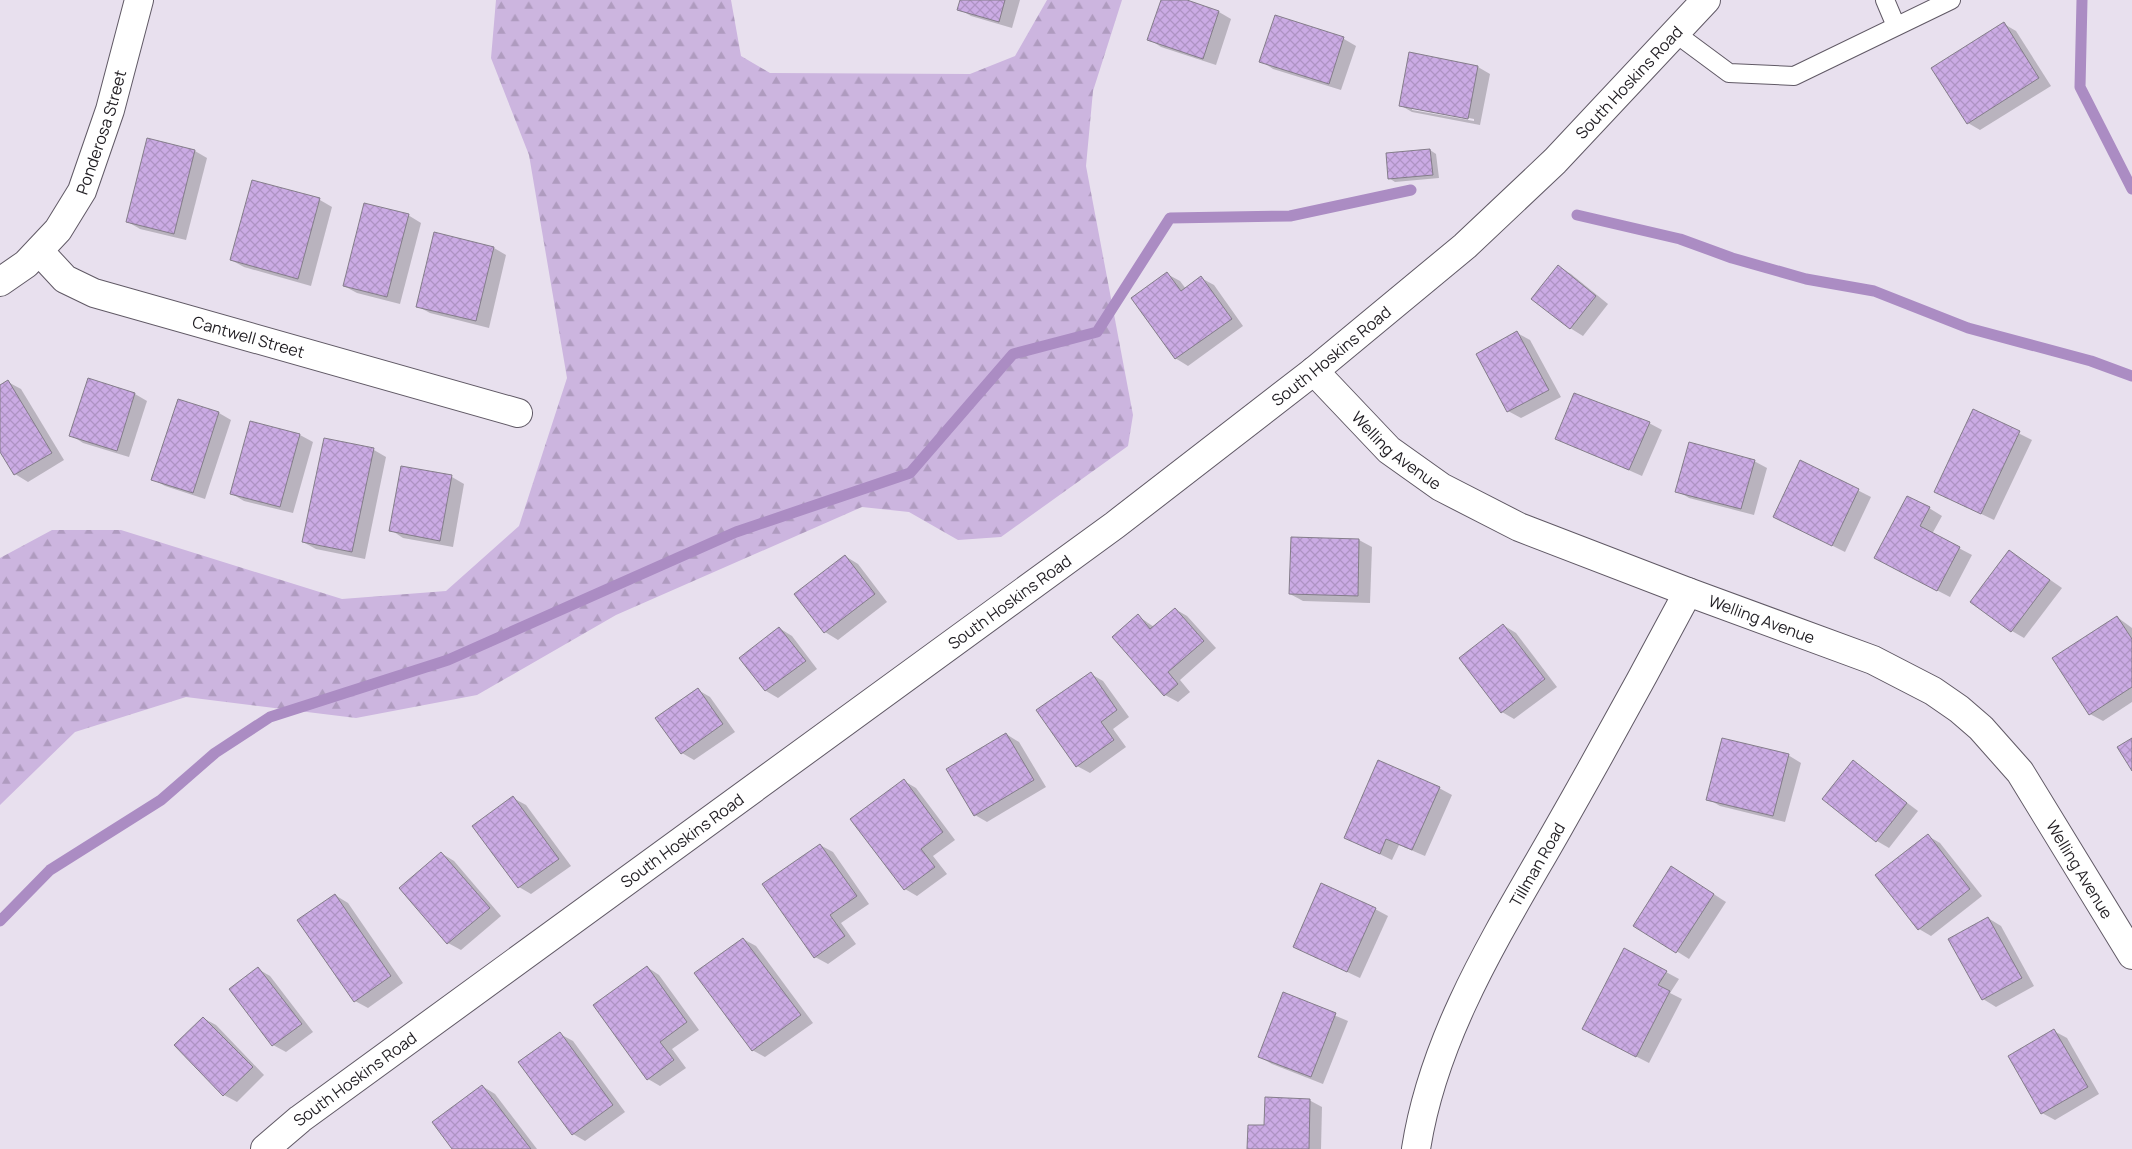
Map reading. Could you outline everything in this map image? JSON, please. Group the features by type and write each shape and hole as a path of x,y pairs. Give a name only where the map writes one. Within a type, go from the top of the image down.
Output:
{"street":[{"name":"Ponderosa Street","path":"39,251 58,230 82,191 110,110 140,0"},
{"name":"South Hoskins Road","path":"265,1149 308,1114 1115,525 1314,371 1465,246 1555,162 1706,0"},
{"path":"0,282 39,251"},
{"name":"Cantwell Street","path":"39,251 65,279 94,293 518,413"},
{"name":"Welling Avenue","path":"1314,371 1389,450 1441,487 1519,527 1873,660 1933,691 1959,709 1981,728 2020,772 2132,955"},
{"name":"Tillman Road","path":"1416,1149 1420,1125 1442,1050 1476,972 1611,737 1688,592"}],"lane":[{"path":"1885,0 1896,26"},
{"path":"1675,33 1730,73 1794,76 1951,0"}],"green space":[{"path":"496,0 731,0 741,56 770,73 970,74 1015,56 1047,0 1122,0 1093,91 1086,166 1133,415 1128,446 1001,537 958,540 909,512 862,507 616,615 477,695 356,718 186,697 75,732 0,805 0,558 52,530 121,530 342,599 446,591 519,526 567,378 529,155 491,58"}],"building":[{"path":"960,0 1005,0 999,22 957,10"},
{"path":"1161,0 1187,0 1219,11 1203,59 1147,40"},
{"path":"1275,15 1344,37 1329,84 1259,62"},
{"path":"2004,22 2039,78 1967,124 1931,68"},
{"path":"1409,52 1478,66 1468,119 1399,106"},
{"path":"147,138 195,150 174,234 126,222"},
{"path":"1430,149 1433,175 1388,179 1386,153"},
{"path":"252,180 320,198 298,279 230,260"},
{"path":"364,203 409,214 387,297 343,286"},
{"path":"434,232 494,247 476,321 416,307"},
{"path":"1558,265 1596,296 1570,329 1531,299"},
{"path":"1167,272 1181,291 1201,276 1232,319 1175,359 1131,298"},
{"path":"1517,331 1549,390 1507,412 1476,354"},
{"path":"88,378 135,393 117,451 69,436"},
{"path":"8,380 52,453 14,475 0,452 0,385"},
{"path":"1574,393 1650,422 1629,470 1555,439"},
{"path":"178,399 219,412 193,493 151,480"},
{"path":"1973,409 2020,431 1981,514 1934,492"},
{"path":"250,421 300,434 280,507 230,494"},
{"path":"324,438 374,448 352,552 302,542"},
{"path":"1689,442 1755,460 1741,509 1675,492"},
{"path":"1800,460 1859,489 1832,546 1773,517"},
{"path":"401,466 452,475 440,541 389,531"},
{"path":"1907,496 1930,507 1920,526 1960,547 1937,591 1874,558"},
{"path":"1291,537 1359,539 1358,596 1289,594"},
{"path":"2009,550 2050,580 2011,632 1970,602"},
{"path":"845,555 875,594 824,633 794,594"},
{"path":"1175,608 1204,641 1168,672 1178,684 1164,696 1112,637 1138,614 1150,629"},
{"path":"2117,616 2132,639 2132,687 2089,715 2052,658"},
{"path":"1503,624 1545,679 1501,713 1459,658"},
{"path":"779,627 806,661 765,691 739,658"},
{"path":"1091,672 1117,710 1101,722 1114,740 1076,767 1036,710"},
{"path":"698,688 723,724 681,754 655,718"},
{"path":"1006,733 1034,780 974,816 946,769"},
{"path":"1722,738 1789,754 1773,816 1706,800"},
{"path":"2132,738 2132,771 2117,747"},
{"path":"1378,760 1440,787 1412,850 1386,839 1380,854 1344,838"},
{"path":"1853,760 1907,803 1876,842 1822,799"},
{"path":"904,779 943,832 921,849 935,867 904,890 850,819"},
{"path":"513,796 559,859 518,888 472,826"},
{"path":"1928,834 1970,889 1918,930 1875,875"},
{"path":"820,844 857,896 830,915 845,936 814,958 762,884"},
{"path":"441,852 490,908 447,944 399,888"},
{"path":"1671,866 1714,894 1676,953 1633,926"},
{"path":"1321,883 1376,908 1347,972 1293,947"},
{"path":"335,894 391,976 354,1002 297,920"},
{"path":"1988,917 2022,978 1982,1000 1948,939"},
{"path":"743,938 801,1015 752,1051 694,973"},
{"path":"1624,948 1667,971 1658,985 1670,991 1636,1057 1582,1029"},
{"path":"647,966 687,1022 660,1042 674,1060 647,1080 593,1005"},
{"path":"258,967 302,1024 272,1046 229,989"},
{"path":"1283,992 1336,1013 1311,1077 1258,1057"},
{"path":"203,1017 253,1067 223,1096 174,1045"},
{"path":"2054,1029 2088,1087 2041,1114 2008,1056"},
{"path":"560,1032 613,1105 572,1135 518,1062"},
{"path":"482,1085 531,1149 452,1149 432,1122"},
{"path":"1265,1097 1310,1099 1309,1149 1247,1149 1248,1125 1264,1125"}],"waterway":[{"path":"2082,0 2080,87 2132,189"},
{"path":"0,921 50,870 161,800 215,753 270,717 448,660 736,532 910,473 1013,354 1097,332 1170,218 1290,216 1411,190"},
{"path":"1577,215 1680,239 1732,258 1806,279 1874,291 1968,328 2091,361 2132,376"}]}
